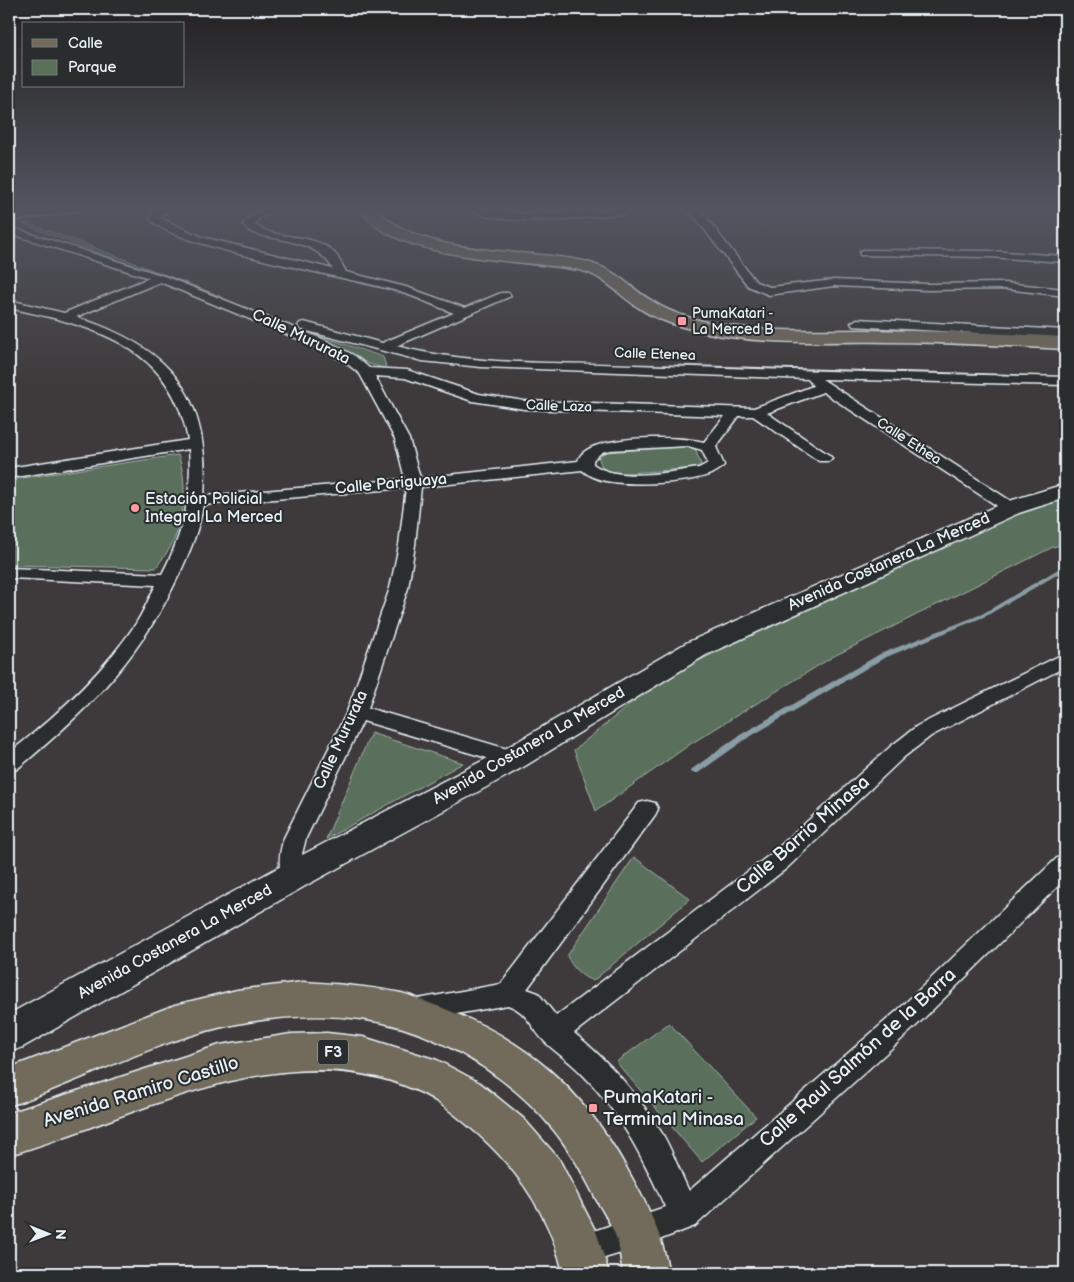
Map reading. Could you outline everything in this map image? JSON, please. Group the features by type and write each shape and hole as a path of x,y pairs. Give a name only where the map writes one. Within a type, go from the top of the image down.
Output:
{"main road":[{"path":"588,268 609,276 634,297 662,313 689,323 726,331 786,338 902,336 1065,343"},
{"name":"Avenida Costanera La Merced","path":"9,1034 293,876 514,758 696,649 1011,508 1065,491"},
{"path":"9,1087 175,1023 237,1006 303,998 360,1003 403,1011 456,1031 493,1052 533,1080 567,1114 598,1158 642,1253"},
{"name":"Avenida Ramiro Castillo","path":"9,1134 220,1064 291,1052 327,1051 363,1055 423,1073 466,1097 509,1134 544,1174 583,1262"}],"street":[{"name":"Calle Mururata","path":"128,268 249,312 350,358 366,372 402,439 414,483 407,545 399,588 357,712 295,838 290,854 293,876"},
{"path":"144,268 164,275 188,279 266,316"},
{"path":"316,268 402,289 466,312"},
{"path":"337,268 342,274"},
{"path":"740,268 752,284 769,291 790,290 834,283 928,287 1005,286 1065,293"},
{"path":"65,317 160,278"},
{"path":"383,347 505,296"},
{"path":"9,304 65,317 129,342 156,362 178,388 191,414 196,443 198,501 189,537 141,630 101,682 42,738 9,764"},
{"name":"Calle Etenea","path":"249,312 444,361 806,375 1065,382"},
{"path":"857,323 1065,334"},
{"name":"Calle Laza","path":"366,372 408,374 477,398 524,405 734,412 756,412 825,386"},
{"name":"Calle Ethea","path":"806,375 1011,508"},
{"path":"708,447 734,412"},
{"path":"756,412 824,458"},
{"path":"688,442 708,447 716,465 703,472 610,478 589,470 585,465 586,458 592,452 610,446 688,442"},
{"path":"9,473 196,443"},
{"name":"Calle Pariguaya","path":"198,501 414,483 585,465"},
{"path":"9,573 168,580"},
{"name":"Calle Barrio Minasa","path":"554,1033 779,861 897,752 924,731 1065,659"},
{"path":"357,712 514,758"},
{"path":"508,994 647,809"},
{"name":"Calle Raul Salmón de la Barra","path":"642,1253 907,1018 1065,865"},
{"path":"403,1011 508,994 529,1001 554,1033 587,1060 617,1093 653,1146 684,1215"},
{"path":"583,1262 642,1253"}],"green space":[{"path":"138,268 147,268 220,296 218,298"},
{"path":"294,329 303,330 383,357 386,366 384,368 369,364 331,343"},
{"path":"687,446 695,449 701,464 696,468 616,474 603,471 598,456 606,452"},
{"path":"178,455 184,487 180,521 173,542 156,568 9,565 9,480"},
{"path":"1065,498 1065,544 1053,547 834,656 692,743 596,811 574,750 662,678 937,548 1010,516"},
{"path":"371,733 463,763 326,839"},
{"path":"634,857 690,899 593,981 577,971 567,956"},
{"path":"669,1023 756,1117 702,1162 616,1062"}],"waterway":[{"path":"695,771 743,737 882,656 984,615 1065,567"}],"place":[{"name":"PumaKatari - La Merced B","path":"682,321"},
{"name":"Estación Policial Integral La Merced","path":"135,508"},
{"name":"PumaKatari - Terminal Minasa","path":"593,1108"}]}
